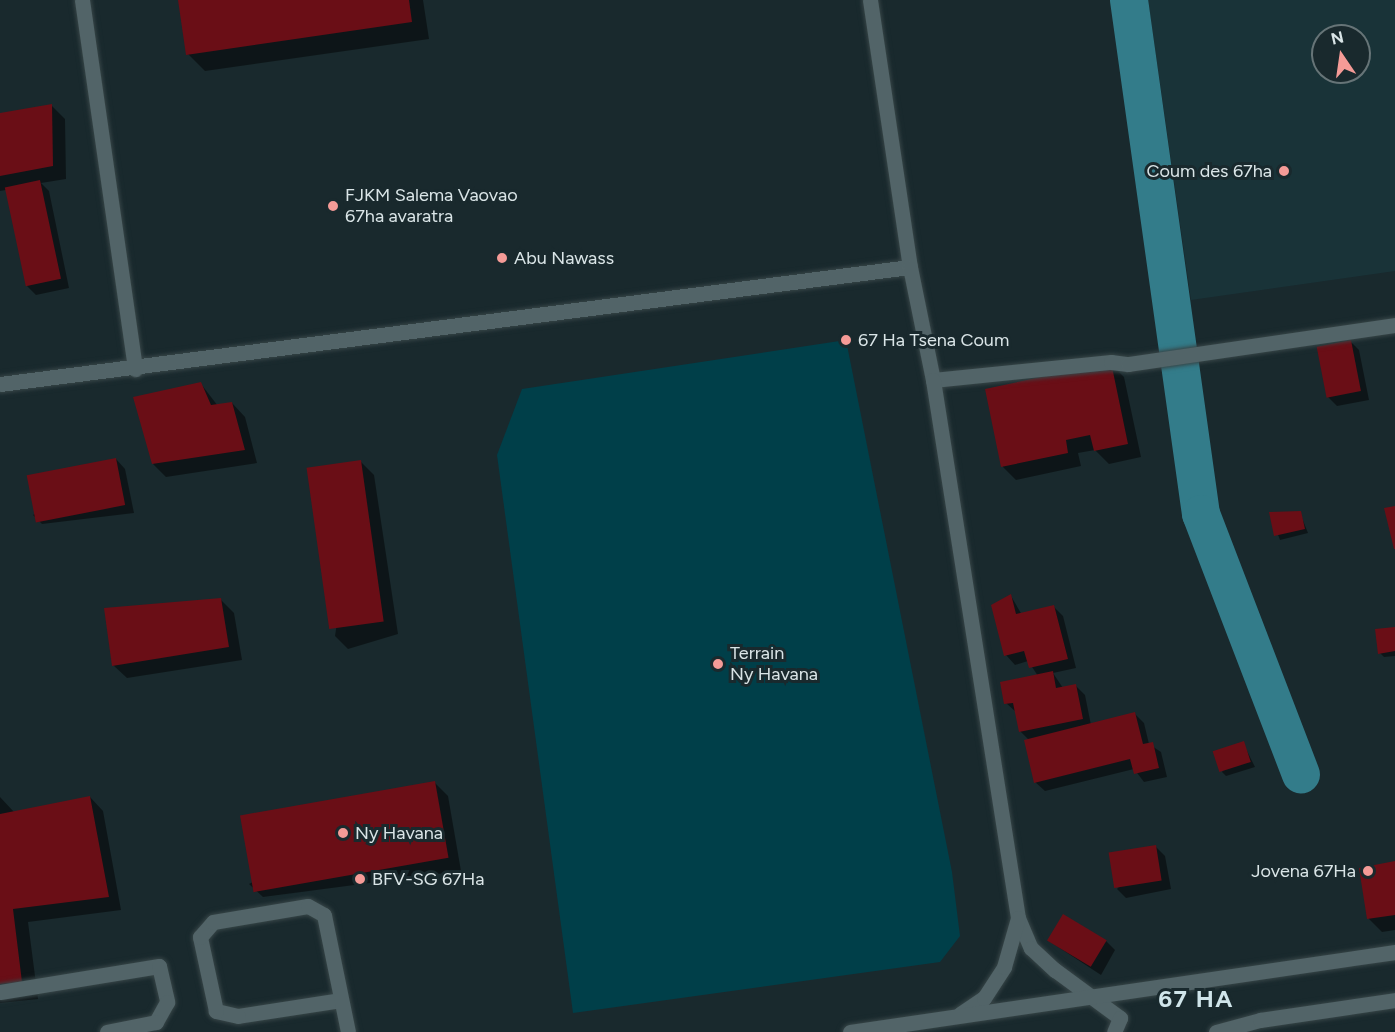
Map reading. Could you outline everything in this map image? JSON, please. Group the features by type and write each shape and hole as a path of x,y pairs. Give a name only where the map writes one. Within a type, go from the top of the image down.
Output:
{"street":[{"path":"82,0 135,369"},
{"path":"870,0 910,267 933,380 1018,918 1031,948 1120,1017 1114,1032"},
{"path":"0,384 135,369 910,267"},
{"path":"933,380 1111,362 1128,364 1395,325"},
{"path":"341,1000 238,1016 216,1011 200,937 213,922 308,906 324,915 348,1032"},
{"path":"956,1017 984,998 1004,967 1018,918"},
{"path":"850,1032 1395,952"},
{"path":"0,992 159,966 167,1002 156,1022 107,1032"},
{"path":"1216,1032 1260,1020 1395,1000"}],"shaded area":[{"name":"Coum des 67ha","path":"1148,0 1395,0 1395,271 1191,300"},
{"name":"Terrain Ny Havana","path":"846,340 952,872 960,936 940,962 573,1013 497,455 522,389"}],"building":[{"path":"178,0 409,0 412,22 186,55"},
{"path":"52,104 53,166 0,176 0,113"},
{"path":"40,180 61,279 26,286 5,187"},
{"path":"1351,340 1361,391 1327,398 1317,347"},
{"path":"1111,362 1128,444 1094,451 1090,435 1066,440 1068,453 1001,467 985,389"},
{"path":"201,382 211,405 232,402 245,450 152,464 133,397"},
{"path":"116,458 125,505 36,522 27,475"},
{"path":"361,460 384,621 329,629 307,468"},
{"path":"1395,506 1395,549 1394,549 1384,508"},
{"path":"1301,511 1305,529 1274,536 1269,512"},
{"path":"1011,594 1016,614 1054,605 1068,659 1029,668 1024,651 1004,656 991,605"},
{"path":"221,598 229,647 112,666 104,608"},
{"path":"1395,627 1395,651 1378,654 1375,629"},
{"path":"1053,671 1056,688 1076,684 1083,719 1019,732 1013,703 1004,704 1000,682"},
{"path":"1135,712 1143,744 1153,742 1159,768 1134,774 1130,759 1034,783 1024,740"},
{"path":"1244,741 1251,762 1219,772 1213,751"},
{"name":"Ny Havana","path":"435,781 449,858 254,892 240,815"},
{"path":"90,796 109,897 13,909 22,982 0,984 0,814"},
{"path":"1156,845 1162,881 1114,888 1109,853"},
{"path":"1395,861 1395,915 1367,919 1359,868"},
{"path":"1063,914 1107,940 1091,967 1047,941"}],"waterway":[{"path":"1129,0 1201,514 1301,774"}],"place":[{"name":"Coum des 67ha","path":"1284,171"},
{"name":"FJKM Salema Vaovao 67ha avaratra","path":"333,206"},
{"name":"Abu Nawass","path":"502,258"},
{"name":"67 Ha Tsena Coum","path":"846,340"},
{"name":"Terrain Ny Havana","path":"718,664"},
{"name":"Ny Havana","path":"343,833"},
{"name":"Jovena 67Ha","path":"1368,871"},
{"name":"BFV-SG 67Ha","path":"360,879"}],"district":[{"name":"67 HA","path":"1196,999"}]}
